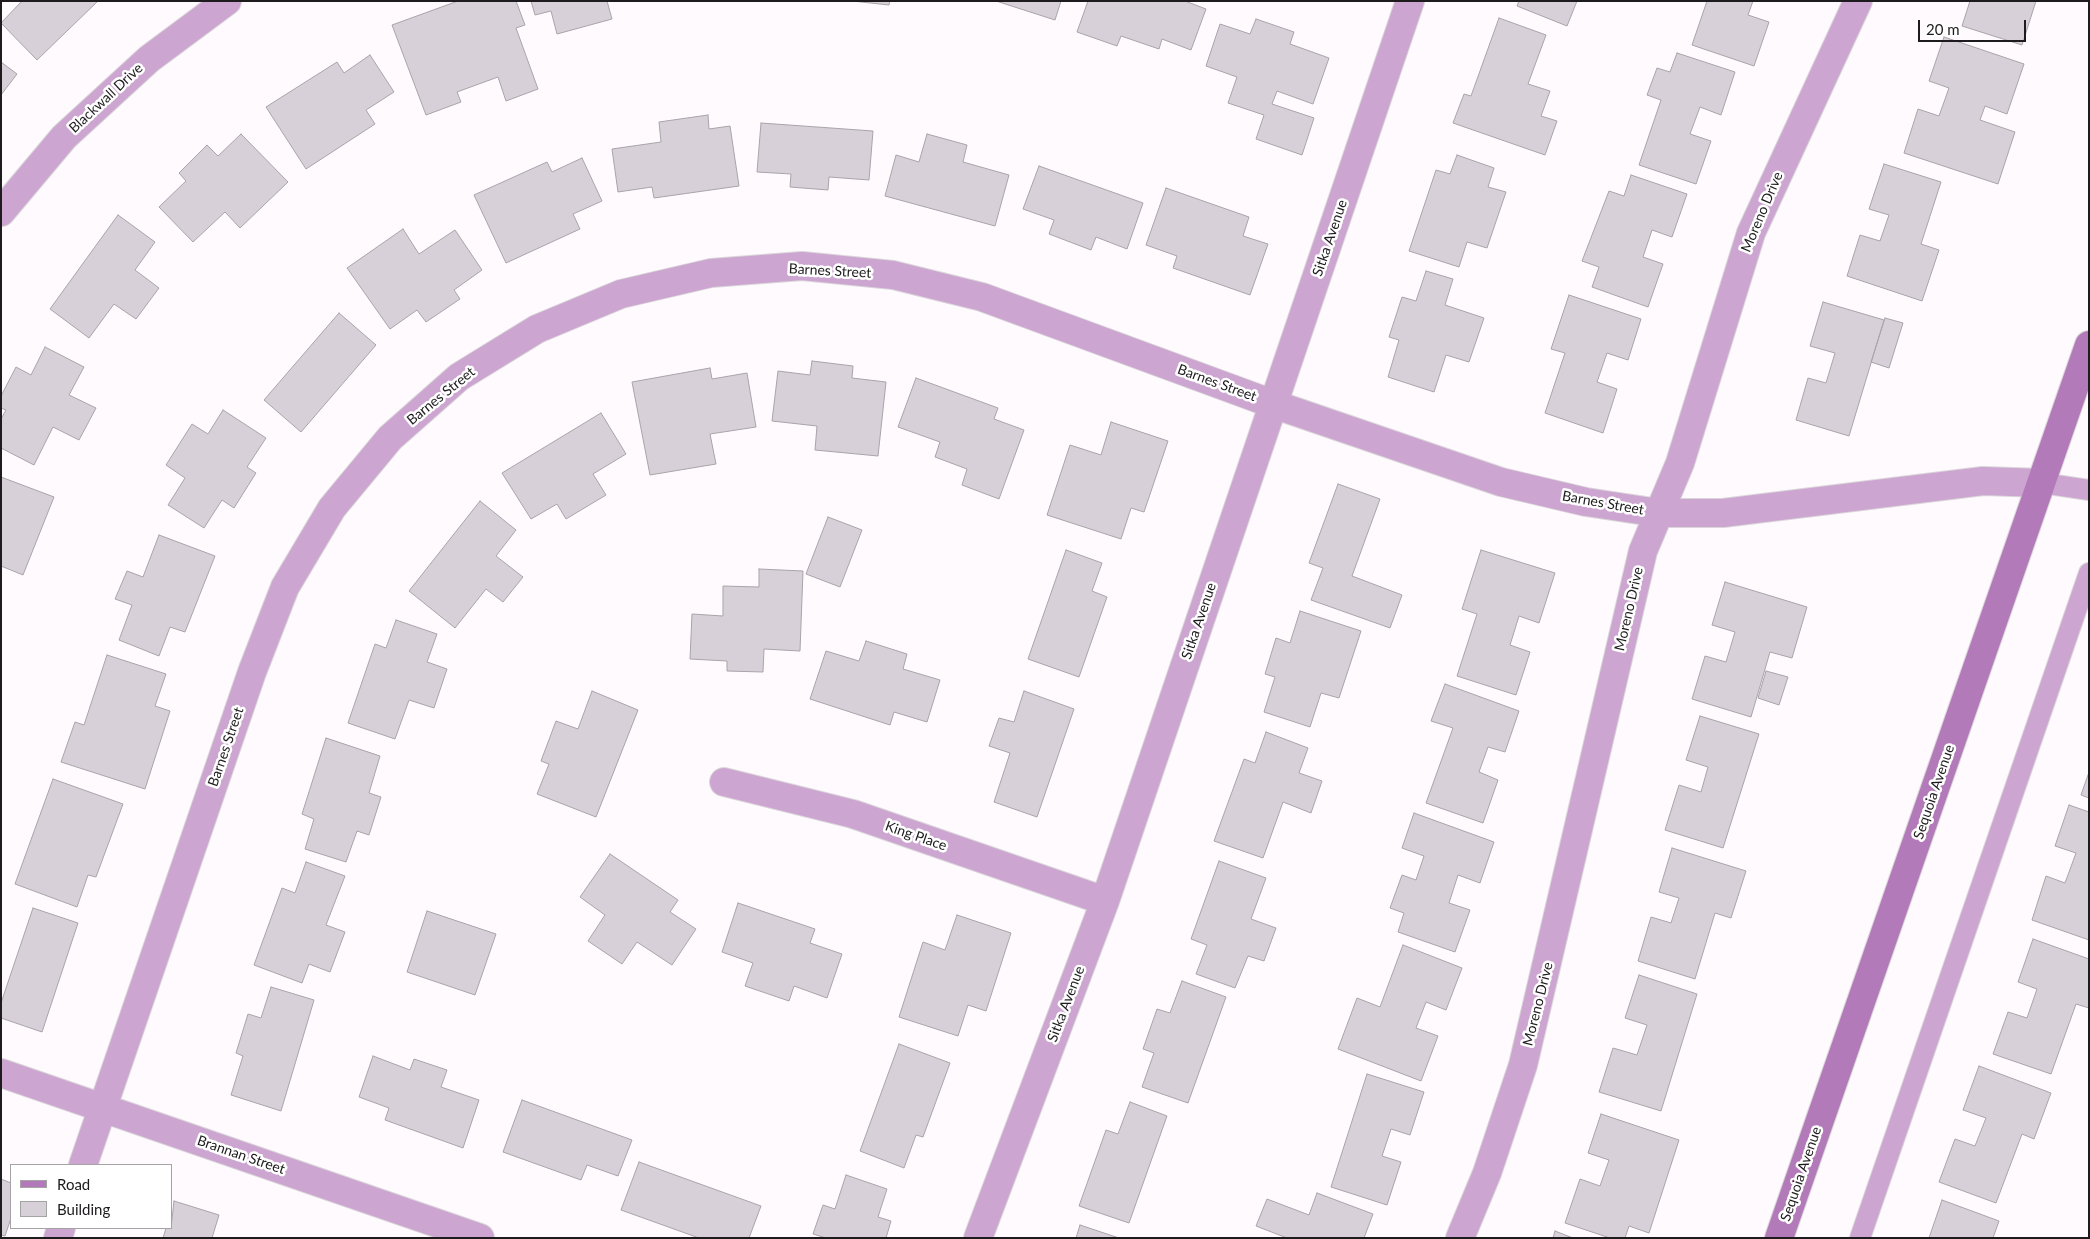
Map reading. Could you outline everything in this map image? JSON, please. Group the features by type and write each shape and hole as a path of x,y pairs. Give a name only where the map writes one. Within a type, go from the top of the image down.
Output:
{"main road":[{"name":"Sequoia Avenue","path":"1779,1238 2089,345"}],"street":[{"name":"Blackwall Drive","path":"1,212 64,138 150,59 227,1"},
{"name":"Sitka Avenue","path":"978,1238 1105,901 1410,1"},
{"name":"Moreno Drive","path":"1460,1238 1487,1173 1523,1065 1642,551 1680,463 1751,233 1858,1"},
{"name":"Barnes Street","path":"83,1164 252,672 285,587 332,508 390,438 459,377 537,329 621,294 710,273 802,266 893,275 982,298 1273,404 1501,482 1586,502 1659,513 1723,513 1983,481 2042,483"},
{"name":"King Place","path":"724,782 853,814 1105,901"},
{"name":"Brannan Street","path":"1,1073 480,1238"}],"lane":[{"path":"2042,483 2089,490"},
{"path":"1860,1238 2089,573"}],"building":[{"path":"22,1 98,1 37,60 1,23"},
{"path":"458,1 516,1 525,25 516,28 538,89 506,101 498,77 457,92 461,102 426,115 392,25"},
{"path":"531,1 607,1 612,19 557,34 551,11 535,15"},
{"path":"852,1 890,1 889,5"},
{"path":"996,1 1061,1 1055,20"},
{"path":"1088,1 1185,1 1206,9 1191,50 1162,39 1159,49 1121,36 1117,46 1077,32"},
{"path":"1519,1 1577,1 1567,26 1517,6"},
{"path":"1707,1 1753,1 1748,15 1769,22 1754,66 1692,45"},
{"path":"1970,1 2036,1 2022,45 1962,26"},
{"path":"1499,18 1546,35 1528,84 1550,91 1541,116 1557,121 1545,155 1453,123 1464,94 1471,96"},
{"path":"1256,19 1294,32 1290,44 1329,58 1313,104 1277,91 1272,104 1314,118 1302,155 1256,139 1264,115 1228,103 1237,77 1206,66 1220,24 1250,34"},
{"path":"1944,37 2024,64 2007,114 1985,106 1980,120 2015,132 1998,184 1904,153 1918,109 1939,116 1949,88 1929,81"},
{"path":"1677,53 1735,72 1721,115 1700,107 1690,134 1711,141 1696,184 1639,165 1661,100 1647,95 1657,68 1670,72"},
{"path":"370,55 394,92 366,110 375,124 306,169 266,107 337,62 344,73"},
{"path":"1,62 17,74 1,95"},
{"path":"708,115 709,129 730,126 739,186 654,198 652,187 618,192 612,149 661,142 659,122"},
{"path":"761,123 873,131 869,180 829,177 828,190 790,187 791,174 757,172"},
{"path":"241,134 288,182 240,228 225,212 193,242 159,207 186,181 179,173 207,145 218,156"},
{"path":"927,134 967,145 963,162 1009,175 995,226 885,196 896,155 919,162"},
{"path":"1457,155 1494,168 1488,187 1506,192 1487,248 1467,242 1459,267 1409,251 1436,170 1450,174"},
{"path":"582,158 602,201 573,214 580,229 506,263 474,195 547,162 552,172"},
{"path":"1884,164 1941,182 1921,244 1939,250 1922,301 1847,276 1860,235 1880,241 1889,215 1869,209"},
{"path":"1039,166 1143,203 1127,249 1096,237 1091,250 1049,234 1054,220 1023,209"},
{"path":"1631,175 1687,194 1672,237 1652,230 1643,257 1663,264 1648,307 1592,287 1599,267 1582,261 1609,191 1624,196"},
{"path":"1166,188 1249,217 1243,236 1268,244 1250,295 1173,268 1177,256 1146,245"},
{"path":"118,215 155,242 135,270 159,288 136,319 114,304 89,338 50,309"},
{"path":"403,229 419,254 455,230 482,270 454,290 460,299 426,322 417,310 390,329 347,268"},
{"path":"1426,271 1453,279 1445,305 1484,318 1469,362 1446,355 1434,392 1388,377 1399,340 1389,337 1402,297 1416,301"},
{"path":"1569,295 1641,319 1628,360 1607,353 1597,382 1617,389 1603,433 1545,413 1565,353 1551,349"},
{"path":"1823,302 1884,320 1849,436 1796,420 1808,378 1826,383 1835,353 1810,346"},
{"path":"339,313 376,345 301,432 264,400"},
{"path":"1885,318 1903,323 1889,368 1871,362"},
{"path":"45,347 84,367 69,395 96,408 79,440 53,427 34,465 1,448 1,419 6,410 1,408 1,396 16,367 31,375"},
{"path":"812,361 853,366 852,378 886,382 878,456 815,450 817,426 772,421 778,371 810,375"},
{"path":"710,368 712,379 747,373 756,427 710,434 716,464 650,475 632,382"},
{"path":"916,378 998,408 994,419 1024,430 999,499 962,485 967,469 935,457 940,442 898,427"},
{"path":"223,410 266,438 247,467 256,473 234,508 222,500 204,528 168,505 185,478 166,465 192,424 208,434"},
{"path":"601,413 626,454 593,474 606,495 566,519 557,504 531,519 502,473"},
{"path":"1111,422 1168,441 1144,512 1131,508 1121,539 1047,515 1070,445 1101,455"},
{"path":"1,477 54,497 23,575 1,566"},
{"path":"1338,484 1380,499 1352,576 1402,595 1390,628 1311,600 1323,568 1309,563"},
{"path":"480,501 516,530 496,556 523,577 503,602 486,589 455,628 409,591"},
{"path":"828,517 862,530 840,587 806,574"},
{"path":"159,535 215,556 185,632 170,627 159,656 119,640 132,605 115,599 127,571 143,577"},
{"path":"1066,550 1102,563 1092,591 1107,597 1079,677 1028,659"},
{"path":"1481,550 1555,573 1539,623 1519,616 1510,645 1530,652 1516,695 1457,676 1477,614 1462,609"},
{"path":"759,569 803,571 800,651 764,649 763,672 727,671 727,661 690,659 692,614 723,616 723,586 759,587"},
{"path":"1725,582 1807,607 1792,658 1770,652 1751,717 1692,699 1705,656 1726,662 1735,632 1712,625"},
{"path":"1300,611 1361,631 1339,698 1321,693 1310,727 1264,712 1275,677 1265,674 1276,638 1290,643"},
{"path":"396,620 437,634 427,662 447,669 434,708 409,700 395,739 348,723 375,644 386,648"},
{"path":"866,641 907,654 903,669 940,680 927,722 894,712 890,725 810,699 826,651 859,661"},
{"path":"107,655 166,674 155,706 170,711 145,789 61,762 75,722 84,725"},
{"path":"1766,671 1788,677 1779,705 1758,698"},
{"path":"1445,684 1519,711 1505,752 1488,747 1479,772 1498,780 1483,823 1426,803 1453,728 1431,721"},
{"path":"592,691 638,710 596,817 537,794 549,764 541,761 556,721 578,729"},
{"path":"1024,691 1074,709 1037,817 994,802 1010,753 989,746 999,718 1014,722"},
{"path":"1700,716 1759,734 1723,848 1665,830 1679,785 1701,792 1708,767 1686,760"},
{"path":"1266,732 1308,748 1299,773 1322,781 1311,813 1283,802 1263,858 1214,841 1244,759 1255,763"},
{"path":"326,738 380,756 369,793 381,797 369,835 357,831 346,862 305,849 314,819 302,814"},
{"path":"2089,772 2089,798 2081,795"},
{"path":"53,779 123,804 96,877 88,875 77,907 15,884"},
{"path":"2069,805 2089,812 2089,940 2032,920 2046,876 2065,883 2076,853 2055,846"},
{"path":"1414,813 1494,842 1480,883 1458,875 1449,903 1470,910 1455,952 1398,932 1404,913 1390,908 1402,875 1416,880 1424,856 1402,848"},
{"path":"1672,848 1746,871 1731,918 1715,913 1695,979 1638,961 1651,917 1671,923 1679,898 1659,892"},
{"path":"610,854 678,900 670,912 696,929 672,965 637,942 622,964 588,941 605,915 580,897"},
{"path":"1219,861 1266,878 1251,919 1276,928 1264,961 1248,956 1235,988 1196,974 1207,945 1191,939"},
{"path":"306,862 345,876 326,925 345,932 330,972 309,964 302,983 254,965 282,888 295,893"},
{"path":"738,903 815,929 810,943 842,954 827,998 794,986 789,1001 745,986 753,963 722,952"},
{"path":"33,908 78,923 42,1032 1,1018 1,1003"},
{"path":"427,911 496,934 475,995 407,972"},
{"path":"957,915 1011,933 986,1011 968,1005 958,1036 899,1017 923,942 945,950"},
{"path":"2033,939 2089,959 2089,1008 2076,1004 2051,1074 1993,1054 2008,1012 2027,1018 2037,989 2018,982"},
{"path":"1403,945 1462,968 1446,1010 1426,1002 1416,1028 1438,1036 1421,1081 1338,1049 1357,998 1380,1007"},
{"path":"1639,975 1697,994 1661,1111 1599,1092 1613,1048 1637,1055 1647,1025 1625,1018"},
{"path":"1182,981 1226,997 1188,1103 1142,1087 1154,1053 1143,1049 1157,1009 1170,1013"},
{"path":"271,987 314,1000 281,1111 231,1095 243,1056 236,1053 248,1014 261,1018"},
{"path":"899,1044 950,1063 923,1137 916,1135 904,1168 860,1151"},
{"path":"373,1056 410,1070 414,1059 447,1070 441,1087 479,1100 463,1148 385,1120 389,1108 359,1097"},
{"path":"1979,1066 2051,1093 2034,1139 2022,1134 1996,1203 1939,1182 1955,1139 1975,1146 1986,1118 1963,1110"},
{"path":"1367,1074 1424,1092 1410,1135 1391,1129 1382,1156 1401,1162 1387,1205 1331,1187"},
{"path":"522,1100 632,1140 618,1176 587,1165 581,1180 503,1152"},
{"path":"1130,1102 1167,1116 1129,1223 1079,1206 1106,1130 1118,1134"},
{"path":"1601,1114 1679,1140 1649,1233 1629,1226 1625,1238 1610,1238 1565,1223 1580,1179 1600,1186 1609,1160 1588,1153"},
{"path":"639,1162 761,1206 749,1238 699,1238 621,1210"},
{"path":"846,1175 887,1189 878,1217 891,1221 886,1238 826,1238 813,1234 823,1205 835,1209"},
{"path":"1,1179 10,1183 10,1221 5,1236 1,1235"},
{"path":"1317,1193 1373,1214 1364,1238 1287,1238 1256,1226 1267,1199 1309,1215"},
{"path":"1942,1200 1999,1221 1993,1238 1929,1238"},
{"path":"174,1201 219,1215 212,1238 163,1238 166,1229 172,1229"},
{"path":"1080,1225 1119,1238 1076,1238"},
{"path":"1555,1231 1573,1238 1553,1238"}]}
